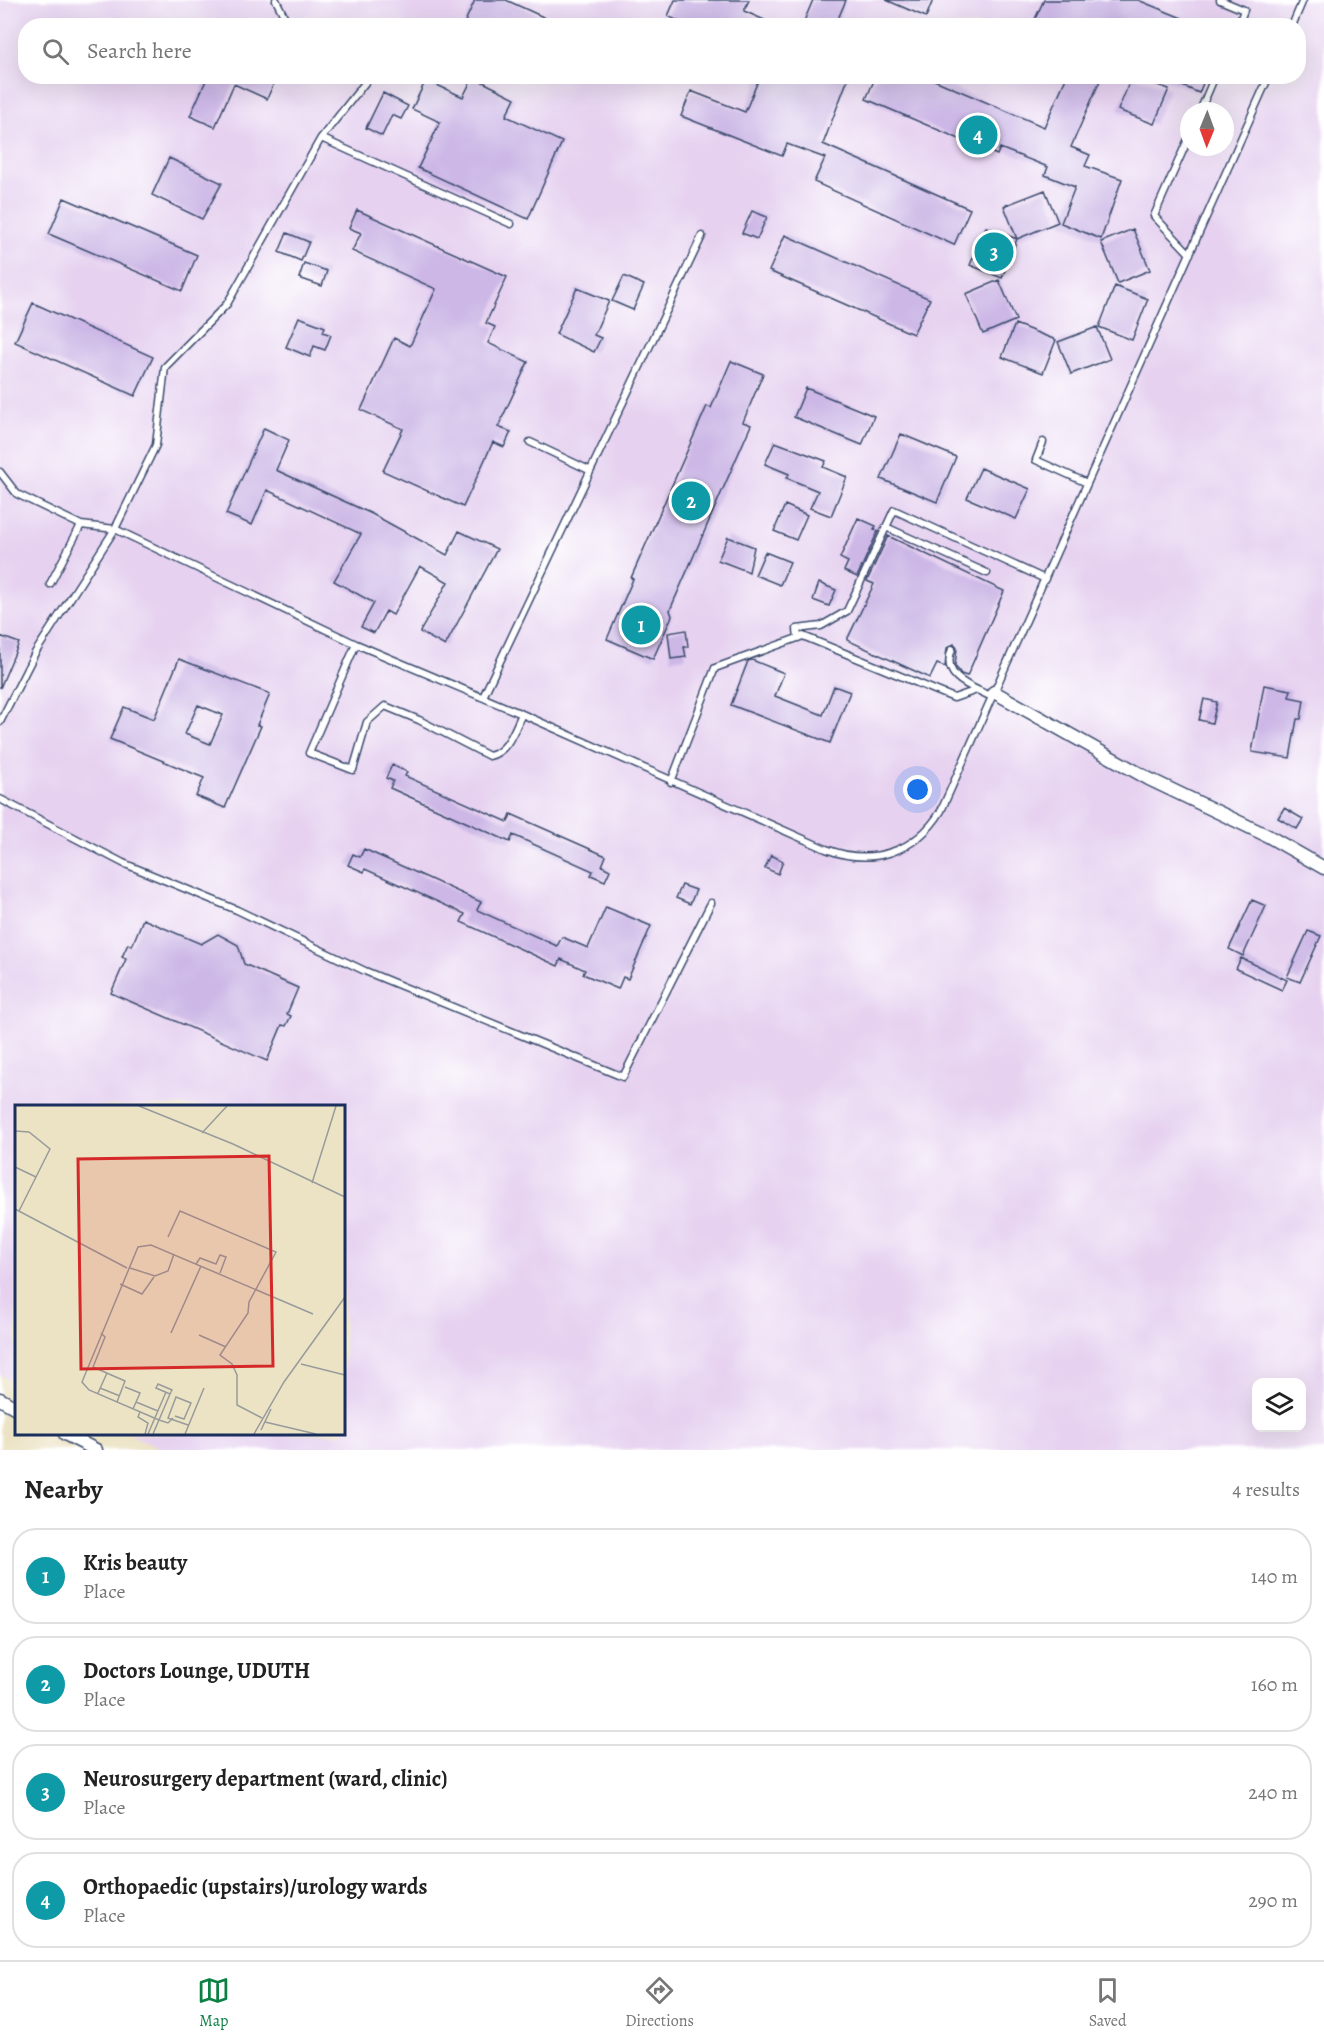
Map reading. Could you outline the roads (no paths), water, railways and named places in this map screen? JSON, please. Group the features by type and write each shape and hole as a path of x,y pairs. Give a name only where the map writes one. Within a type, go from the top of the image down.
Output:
{"street":[{"path":"993,695 1149,779 1268,836 1324,868"},
{"path":"0,1399 15,1407"},
{"path":"67,1435 96,1450"}],"lane":[{"path":"276,0 285,18"},
{"path":"1220,0 1244,10 1241,18"},
{"path":"1295,18 1303,0"},
{"path":"0,722 35,653 115,529 156,445 165,367 227,304 321,138 364,84"},
{"path":"1204,102 1212,84"},
{"path":"0,472 17,494 81,525 115,529 356,644 522,714 671,782 838,854 862,858 886,855 918,839 935,821 1265,84"},
{"path":"321,138 511,224"},
{"path":"1181,156 1154,216 1190,254"},
{"path":"483,697 702,236"},
{"path":"530,442 589,470"},
{"path":"1043,442 1035,460 1088,483"},
{"path":"798,638 797,629 821,626 847,611 894,510 1045,579"},
{"path":"50,584 81,525"},
{"path":"886,527 987,573"},
{"path":"671,782 715,668 803,636 954,698 977,690"},
{"path":"356,644 309,753 353,770 367,722 385,706 419,720 489,756 496,754 506,746 522,714"},
{"path":"952,649 949,663 954,675 977,690 993,695"},
{"path":"0,800 123,863 237,910 365,970 623,1077 711,903"}],"place":[{"name":"Orthopaedic (upstairs)/urology wards","path":"978,135"},
{"name":"Neurosurgery department (ward, clinic)","path":"994,252"},
{"name":"Doctors Lounge, UDUTH","path":"691,501"},
{"name":"Kris beauty","path":"641,625"}]}
